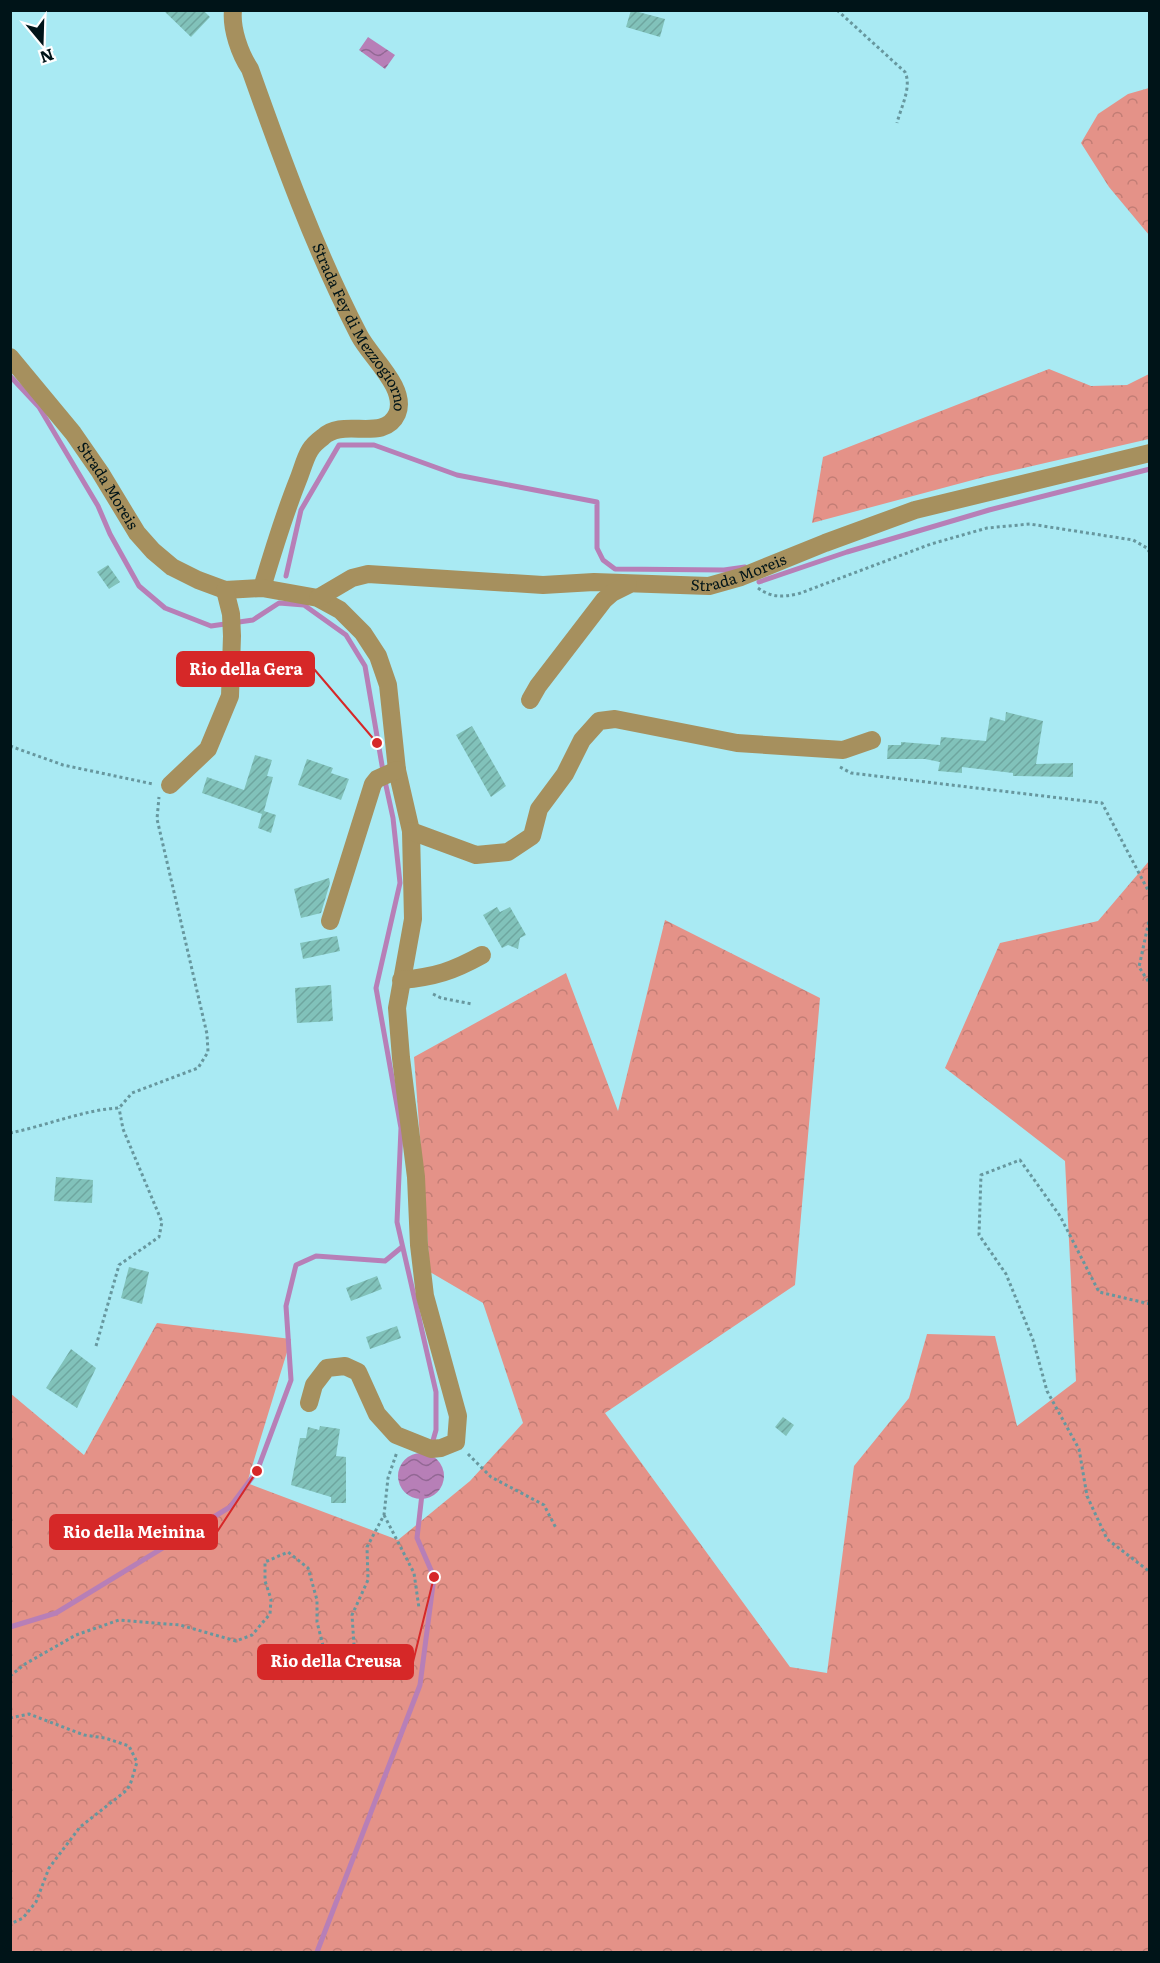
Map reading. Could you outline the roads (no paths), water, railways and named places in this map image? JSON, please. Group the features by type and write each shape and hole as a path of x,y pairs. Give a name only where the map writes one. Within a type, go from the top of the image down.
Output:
{"street":[{"name":"Strada Fey di Mezzogiorno","path":"233,10 237,37 244,60 250,69 324,263 360,338 396,389 399,404 396,415 388,424 378,429 343,428 325,434 310,450 287,508 262,588"},
{"name":"Strada Moreis","path":"10,357 73,433 137,533 153,551 172,567 225,590"},
{"name":"Strada Moreis","path":"318,598 352,578 368,574 543,585 594,582 628,585 709,586 741,578 825,543 915,510 1149,453"},
{"path":"530,700 538,686 604,600 612,592 628,585"},
{"path":"170,784 208,749 230,696 231,614 225,590 262,588 318,598 340,610 363,633 378,656 388,685 387,774 411,831 413,918 397,1008 400,1058 416,1177 418,1245 425,1296 458,1416 456,1442 431,1449 396,1435 377,1414 358,1372 345,1366 327,1368 314,1385 309,1403"},
{"path":"411,831 476,855 508,852 532,836 539,809 565,774 582,740 599,721 615,719 737,743 843,750 872,740"},
{"path":"330,921 373,784 387,774"},
{"path":"401,980 429,978 462,966 482,955"}],"water":[{"path":"368,37 395,55 385,69 359,50"},
{"path":"421,1453 437,1460 444,1476 437,1492 421,1499 405,1492 398,1476 405,1460"}],"waterway":[{"path":"10,376 39,407 98,506 110,534 139,586 165,608 211,626 253,620 279,603 304,605 346,635 365,666 383,771"},
{"path":"286,576 301,510 339,445 374,445 457,475 597,502 597,548 603,560 615,569 724,570 745,567"},
{"path":"759,582 847,552 989,510 1150,469"},
{"path":"385,781 393,818 400,883 376,988 401,1128 397,1222 436,1392 436,1430 432,1444"},
{"path":"10,1627 56,1613 230,1507 257,1471 291,1380 286,1306 296,1265 316,1256 385,1261 402,1247"},
{"path":"317,1952 420,1685 434,1577 417,1538 422,1494"}],"place":[{"name":"Rio della Gera","path":"377,743"},
{"name":"Rio della Meinina","path":"257,1471"},
{"name":"Rio della Creusa","path":"434,1577"}]}
